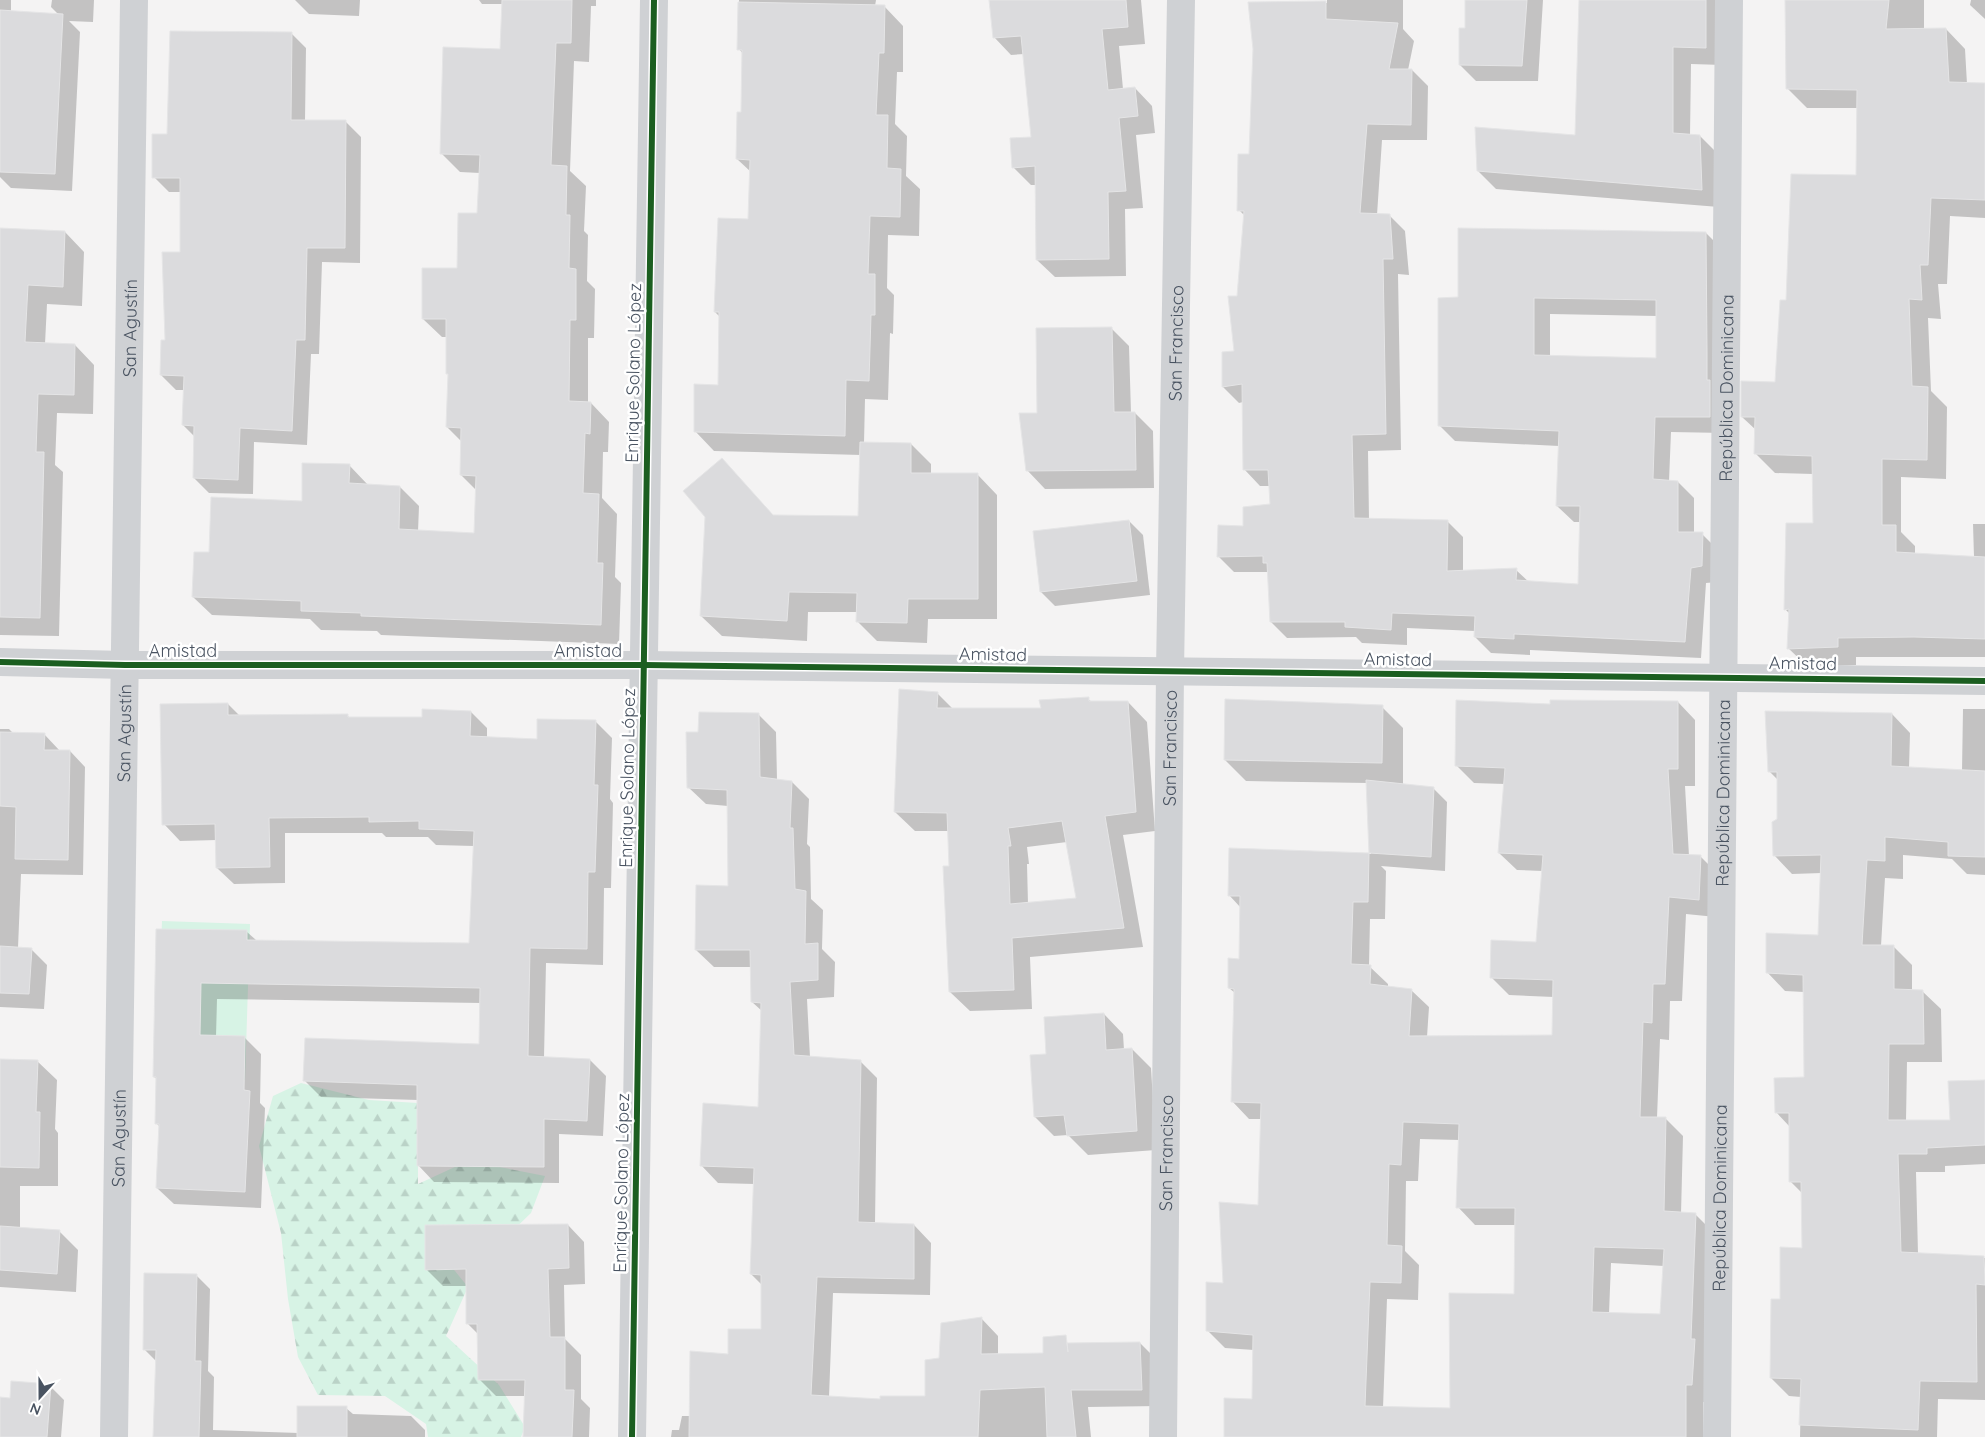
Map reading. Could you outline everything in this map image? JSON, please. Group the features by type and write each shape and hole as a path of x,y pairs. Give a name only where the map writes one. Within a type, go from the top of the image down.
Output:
{"street":[{"name":"San Agustín","path":"114,1437 134,0"},
{"name":"Enrique Solano López","path":"632,1437 654,0"},
{"name":"San Francisco","path":"1163,1437 1170,671 1181,0"},
{"name":"República Dominicana","path":"1716,1437 1729,0"},
{"name":"Amistad","path":"0,662 125,665 644,665 1985,680"}],"green space":[{"path":"162,921 250,924 245,1080 156,1076"},
{"path":"301,1083 369,1100 418,1103 418,1184 457,1166 484,1164 545,1176 531,1213 497,1246 437,1249 468,1287 446,1336 499,1385 525,1427 521,1437 428,1437 426,1424 385,1396 318,1395 298,1357 288,1299 281,1233 259,1146 273,1096"}],"building":[{"path":"502,0 572,0 571,43 556,43 551,165 567,166 566,215 570,215 569,268 576,269 576,320 570,320 569,401 591,402 590,434 585,433 583,493 599,494 597,563 603,563 601,625 361,616 361,613 301,611 301,601 192,597 194,552 209,552 211,497 302,501 302,463 350,464 349,483 400,486 399,529 474,533 476,476 460,475 461,428 446,427 448,374 446,374 446,319 422,319 422,268 457,268 458,213 477,213 480,155 440,154 443,47 500,49"},
{"path":"989,0 1126,0 1128,27 1102,29 1108,90 1135,87 1138,116 1119,118 1126,191 1108,192 1109,259 1036,260 1035,166 1012,168 1010,138 1031,137 1021,36 993,38"},
{"path":"1465,0 1527,0 1522,66 1459,65 1459,28 1465,28"},
{"path":"1579,0 1706,0 1706,48 1673,47 1673,133 1700,135 1702,190 1477,171 1475,127 1575,135"},
{"path":"1785,0 1889,0 1886,29 1946,28 1949,82 1985,83 1985,200 1931,198 1928,265 1920,265 1922,300 1909,299 1912,386 1928,387 1927,460 1882,459 1882,525 1896,525 1896,552 1985,557 1985,639 1914,637 1838,638 1838,647 1787,649 1789,609 1784,610 1786,523 1813,523 1812,456 1754,454 1755,417 1741,417 1741,381 1775,382 1780,300 1786,300 1791,174 1856,175 1857,90 1786,89"},
{"path":"1326,1 1326,19 1398,23 1389,69 1412,69 1411,125 1367,124 1360,213 1390,214 1393,259 1383,259 1386,434 1352,435 1354,518 1448,520 1447,571 1517,568 1516,580 1578,584 1580,506 1556,506 1559,431 1438,426 1438,298 1458,297 1458,228 1706,232 1707,380 1710,380 1710,417 1655,417 1653,479 1678,481 1678,532 1703,532 1702,566 1691,568 1685,642 1514,634 1514,639 1474,637 1475,616 1392,613 1391,630 1345,627 1345,622 1270,622 1267,563 1263,563 1263,556 1217,557 1218,525 1243,526 1243,507 1270,504 1268,470 1243,470 1242,384 1222,387 1222,352 1234,351 1228,296 1237,296 1244,211 1237,211 1238,154 1249,154 1253,49 1248,2","holes":["1534,298 1656,300 1656,358 1534,355"]},
{"path":"738,2 885,5 884,53 879,53 876,115 888,115 887,168 901,169 900,217 870,216 868,274 875,274 875,315 871,315 869,381 846,380 845,436 694,432 694,384 718,385 719,312 714,312 718,218 748,219 750,160 736,159 737,112 741,112 742,50 737,50"},
{"path":"0,10 63,14 55,174 0,172"},
{"path":"170,31 292,32 291,120 346,120 345,248 307,248 305,340 296,340 292,431 240,428 238,480 193,478 194,426 182,425 184,376 160,375 161,340 165,340 162,252 180,252 180,178 152,178 152,134 167,134"},
{"path":"0,228 65,231 63,287 28,285 25,342 75,344 74,395 38,394 36,452 44,452 40,618 0,617"},
{"path":"1112,327 1114,412 1135,412 1136,470 1026,471 1019,413 1037,413 1036,328"},
{"path":"860,442 911,443 911,473 978,473 978,599 908,599 907,623 856,622 857,593 789,592 787,621 700,616 705,517 683,491 722,458 773,515 858,516"},
{"path":"1129,520 1137,581 1040,592 1033,531"},
{"path":"899,689 938,692 937,708 1041,708 1039,700 1089,697 1089,701 1128,701 1136,812 1105,816 1124,928 1012,938 1014,990 949,992 943,866 949,866 947,813 894,812","holes":["1062,821 1076,898 1010,904 1008,846 1011,846 1008,828"]},
{"path":"1225,699 1383,705 1382,763 1224,760"},
{"path":"1456,700 1550,704 1550,700 1678,701 1678,769 1668,769 1673,854 1701,855 1699,900 1669,897 1665,984 1653,984 1652,1023 1643,1022 1640,1117 1666,1117 1664,1211 1696,1213 1691,1339 1695,1339 1692,1385 1686,1385 1686,1437 1224,1437 1224,1398 1252,1399 1253,1335 1206,1331 1206,1282 1223,1283 1219,1202 1258,1205 1261,1103 1231,1102 1234,989 1228,988 1228,958 1239,959 1240,896 1228,896 1229,848 1369,853 1368,902 1353,902 1351,964 1371,965 1370,984 1412,989 1409,1036 1552,1035 1553,980 1490,978 1491,940 1536,942 1543,855 1498,853 1505,768 1455,766","holes":["1403,1122 1459,1124 1456,1208 1515,1208 1514,1294 1449,1293 1450,1408 1365,1406 1370,1282 1401,1283 1402,1246 1387,1245 1389,1164 1401,1165","1594,1247 1664,1249 1660,1314 1592,1312"]},
{"path":"228,703 228,715 348,714 348,717 422,717 422,709 471,711 470,736 537,739 537,719 596,720 594,785 598,785 595,872 588,872 587,949 530,948 528,1056 590,1059 587,1121 544,1119 544,1167 417,1166 417,1085 303,1081 305,1038 479,1044 480,988 201,983 200,1035 245,1036 244,1090 250,1091 245,1192 156,1188 159,1124 155,1124 156,1077 153,1077 156,929 247,930 247,940 469,943 474,831 419,829 419,821 369,822 369,817 269,818 270,867 216,868 215,824 162,825 160,704"},
{"path":"1765,711 1892,713 1891,766 1985,771 1985,857 1948,856 1948,842 1885,837 1885,861 1867,860 1862,945 1894,945 1894,989 1923,990 1924,1044 1889,1044 1888,1120 1950,1120 1948,1081 1985,1080 1985,1145 1927,1148 1927,1154 1898,1154 1901,1252 1984,1256 1985,1285 1976,1284 1977,1382 1920,1381 1918,1430 1799,1425 1801,1379 1770,1378 1771,1299 1780,1299 1780,1247 1802,1248 1801,1182 1789,1182 1789,1113 1775,1113 1774,1078 1804,1077 1803,975 1766,973 1766,933 1818,935 1821,855 1773,856 1772,822 1777,819 1777,772 1768,772"},
{"path":"699,712 759,713 760,777 792,781 790,828 793,828 795,889 806,891 805,944 818,943 818,980 790,982 794,1055 861,1060 858,1222 914,1224 914,1279 817,1277 811,1395 880,1399 880,1396 925,1396 925,1360 939,1358 941,1323 982,1317 981,1354 1043,1353 1043,1337 1066,1335 1068,1352 1067,1343 1140,1342 1142,1390 1071,1390 1076,1437 1047,1437 1045,1387 980,1390 978,1437 689,1437 690,1351 728,1354 728,1329 761,1329 761,1275 750,1274 754,1168 700,1166 703,1103 758,1107 761,1003 751,1002 750,950 695,950 696,885 728,886 727,790 687,788 686,732 698,732"},
{"path":"0,732 45,733 44,750 70,750 68,860 15,859 16,807 0,806"},
{"path":"1366,780 1434,787 1431,857 1369,853"},
{"path":"0,946 32,948 29,994 0,993"},
{"path":"1104,1013 1106,1050 1132,1048 1137,1131 1067,1136 1064,1115 1034,1117 1030,1055 1046,1054 1044,1017"},
{"path":"0,1059 38,1060 36,1112 40,1112 39,1168 0,1167"},
{"path":"568,1224 569,1268 548,1269 550,1337 565,1337 565,1390 574,1390 572,1437 523,1437 525,1380 478,1380 477,1324 466,1324 466,1269 425,1270 425,1225"},
{"path":"0,1226 60,1230 57,1274 0,1270"},
{"path":"144,1273 197,1274 195,1361 201,1361 199,1437 153,1437 156,1350 143,1350"},
{"path":"11,1381 51,1384 47,1437 0,1437 0,1397 10,1398"},
{"path":"297,1406 347,1406 347,1437 297,1437"}],"cycle path":[{"path":"632,1437 654,0"},
{"path":"0,662 125,665 644,665 1985,681"}]}
